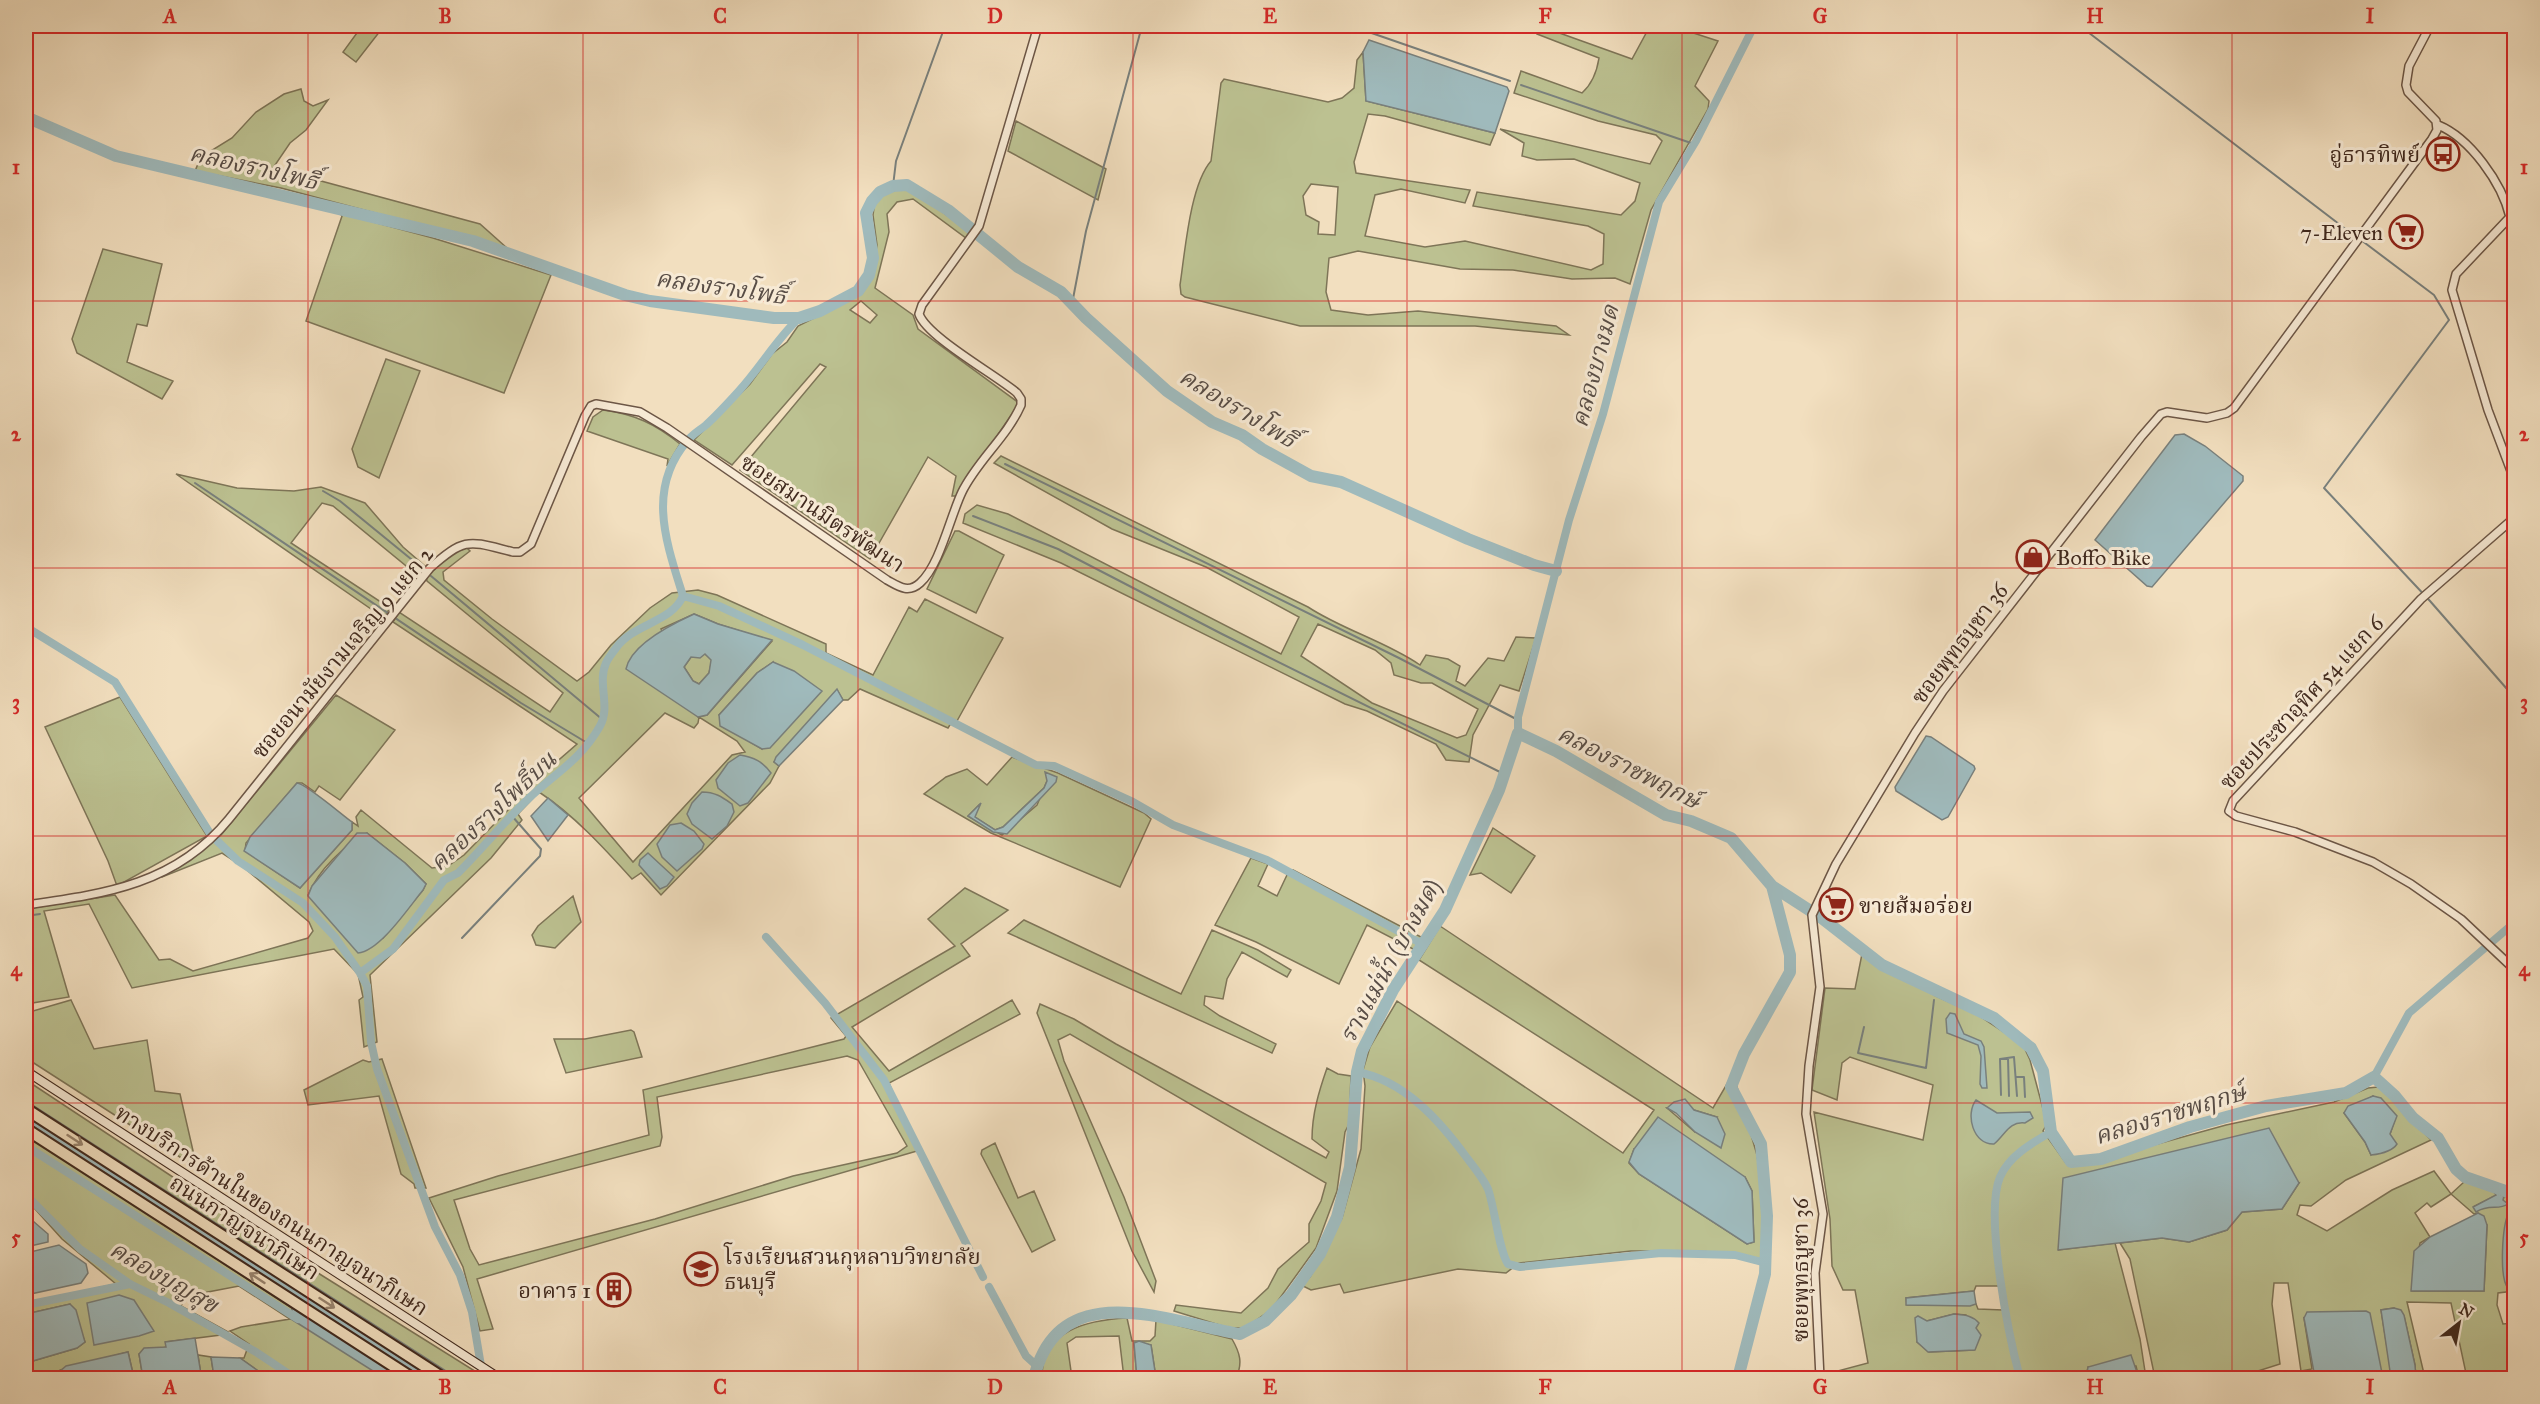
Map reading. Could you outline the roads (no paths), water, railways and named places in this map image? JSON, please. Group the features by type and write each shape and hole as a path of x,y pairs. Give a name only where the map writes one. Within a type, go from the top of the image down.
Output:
{"highway":[{"name":"ถนนกาญจนาภิเษก","path":"26,1108 443,1378"},
{"name":"ถนนกาญจนาภิเษก","path":"26,1129 412,1378"}],"main road":[{"name":"ทางบริการด้านในของถนนกาญจนาภิเษก","path":"26,1071 499,1378"}],"street":[{"name":"ซอยสมานมิตรพัฒนา","path":"696,446 887,580 908,589 920,583 926,576 966,486 1021,405 1022,399 1017,393 938,336 924,324 919,314 926,299 979,226 1038,26"},
{"path":"2430,26 2409,66 2406,85 2408,92 2432,115 2438,126 2446,129 2487,166 2510,217 2456,274 2452,290 2488,410 2514,479"},
{"name":"ซอยพุทธบูชา 36","path":"1820,1378 1815,1273 1823,1214 1806,1114 1809,1066 1820,988 1812,915 1816,904 1836,864 1864,822 1910,741 1951,681 2141,437 2161,414 2167,412 2206,418 2227,413 2234,408 2336,268 2364,234 2433,137 2438,126"},
{"name":"ซอยอนามัยงามเจริญ 9 แยก 2","path":"26,905 129,887 186,858 207,842 218,832 430,568 457,546 472,542 513,552 527,549 536,534 591,406 600,403 640,412 696,446"},
{"name":"ซอยประชาอุทิศ 54 แยก 6","path":"2514,518 2428,591 2233,801 2229,811 2236,816 2287,829 2373,862 2411,884 2461,919 2514,969"}],"water":[{"path":"1369,40 1507,87 1509,91 1495,133 1366,101 1363,52"},
{"path":"2184,434 2205,446 2243,476 2243,481 2152,587 2147,586 2095,540 2175,435"},
{"path":"694,614 718,624 772,640 707,715 698,717 626,669 629,660 644,643 664,629","holes":["705,654 711,660 709,673 699,684 693,681 684,667 691,657 700,658"]},
{"path":"773,662 794,671 822,691 770,748 762,749 720,726 719,715 757,673"},
{"path":"837,689 843,700 779,766 774,762 776,757"},
{"path":"1926,736 1931,737 1974,766 1975,769 1948,817 1942,820 1896,791 1895,787"},
{"path":"740,755 758,761 771,773 748,803 740,806 718,788 716,780 728,763"},
{"path":"1045,772 1057,777 1056,782 1007,834 993,832 968,816 981,803 975,817 995,830 1003,827 1044,788 1047,781"},
{"path":"297,783 315,793 352,822 352,830 300,888 244,851 250,837"},
{"path":"702,792 715,794 725,799 732,804 734,812 727,826 712,839 692,824 687,814 692,803"},
{"path":"548,798 568,815 548,841 531,816"},
{"path":"681,823 694,831 704,844 702,849 677,871 662,857 657,844 670,825"},
{"path":"357,833 367,833 405,863 426,884 385,937 367,950 358,953 308,896 312,886"},
{"path":"648,853 674,877 667,886 660,889 639,865 640,860"},
{"path":"1950,1013 1955,1014 1964,1034 1981,1041 1984,1047 1987,1088 1982,1088 1980,1084 1981,1056 1978,1045 1947,1033 1946,1019"},
{"path":"2373,1096 2381,1098 2397,1116 2390,1134 2397,1144 2389,1151 2371,1155 2365,1142 2344,1113 2348,1106"},
{"path":"1685,1099 1694,1110 1717,1117 1725,1134 1721,1148 1695,1132 1676,1113 1667,1108 1674,1102"},
{"path":"1976,1100 1997,1113 2030,1112 2033,1118 2025,1123 2011,1126 1994,1144 1987,1143 1981,1140 1973,1128 1971,1113"},
{"path":"26,1101 457,1378 384,1378 291,1319 292,1308 26,1135"},
{"path":"1658,1117 1745,1177 1752,1191 1754,1242 1747,1244 1639,1174 1629,1162 1634,1149"},
{"path":"2269,1128 2299,1183 2282,1209 2242,1212 2227,1230 2189,1242 2162,1238 2058,1250 2063,1178"},
{"path":"2493,1191 2504,1196 2503,1200 2508,1204 2476,1212 2473,1207 2496,1195"},
{"path":"2509,1212 2514,1213 2514,1288 2508,1288 2503,1274 2502,1251"},
{"path":"2478,1213 2484,1216 2487,1225 2484,1291 2411,1291 2414,1251 2430,1237"},
{"path":"26,1215 48,1234 48,1242 26,1247"},
{"path":"59,1245 86,1264 88,1273 81,1283 26,1295 26,1253"},
{"path":"1974,1291 1976,1304 1970,1306 1906,1305 1906,1298"},
{"path":"119,1295 134,1300 154,1331 94,1345 87,1303"},
{"path":"70,1304 76,1310 85,1342 77,1348 26,1363 26,1314"},
{"path":"2394,1308 2401,1310 2404,1315 2416,1378 2391,1378 2381,1310"},
{"path":"2366,1311 2370,1313 2383,1378 2315,1378 2304,1318 2307,1312"},
{"path":"1954,1314 1971,1317 1979,1323 1976,1328 1981,1335 1975,1350 1928,1352 1917,1342 1915,1318 1918,1316 1927,1321"},
{"path":"195,1338 201,1374 205,1378 143,1378 139,1354 144,1348 166,1347 165,1342"},
{"path":"1139,1341 1151,1345 1156,1378 1137,1378 1134,1343"},
{"path":"128,1352 134,1378 60,1378 58,1373 66,1366"},
{"path":"2131,1355 2139,1378 2086,1378 2088,1367"},
{"path":"211,1357 240,1358 267,1377 213,1378 210,1374 213,1370"}],"waterway":[{"path":"893,186 896,161 945,26"},
{"path":"1072,304 1086,231 1142,26"},
{"path":"1330,26 1360,29 1510,81"},
{"name":"คลองบางมด","path":"1518,733 1518,717 1569,520 1603,414 1659,202 1696,141 1754,26"},
{"path":"2080,26 2356,237"},
{"path":"1521,85 1694,144"},
{"name":"คลองรางโพธิ์","path":"26,117 116,156 473,241 625,295 650,301 774,318 799,318 820,311 858,291 869,275 873,258 866,213 880,192 893,186 907,185 948,210 1018,267 1061,292 1086,318 1167,391 1212,422 1242,435 1262,449 1311,476 1341,482 1468,539 1534,565 1556,571"},
{"path":"2361,240 2434,295 2449,320 2324,488 2430,601 2514,697"},
{"name":"คลองรางโพธิ์บน","path":"483,1378 472,1312 460,1275 435,1227 377,1069 371,1042 367,986 360,973 393,949 444,880 458,873 518,809 575,758 592,738 603,719 603,679 609,657 632,633 670,612 683,596 671,556 663,516 663,496 667,477 675,458 690,438 738,392 799,318"},
{"path":"1005,464 1399,658 1518,720"},
{"path":"195,483 521,703 589,744"},
{"path":"323,491 340,501 422,568"},
{"path":"973,516 1058,549 1222,634 1504,774"},
{"path":"431,576 603,720"},
{"name":"รางแม่น้ำ (บางมด)","path":"683,596 719,606 803,645 1036,765 1054,766 1133,802 1173,825 1267,860 1424,945"},
{"path":"26,627 115,682 211,835 238,861 303,903 335,937 360,973"},
{"name":"คลองราชพฤกษ์","path":"1034,1378 1047,1346 1067,1326 1091,1315 1120,1312 1150,1315 1240,1334 1265,1321 1291,1295 1320,1254 1337,1217 1350,1167 1357,1072 1362,1051 1393,990 1445,910 1499,790 1518,733 1556,751 1666,815 1691,821 1731,838 1772,886 1823,919 1882,965 1994,1018 2031,1048 2043,1071 2051,1132 2071,1162 2101,1159 2190,1127 2266,1106 2346,1093 2374,1077 2395,1096 2413,1118 2438,1138 2456,1169 2465,1177 2514,1194"},
{"path":"462,938 540,856 541,849 512,816"},
{"name":"คลองราชพฤกษ์","path":"1738,1378 1765,1274 1767,1216 1761,1144 1731,1087 1744,1054 1790,972 1790,955 1772,886"},
{"path":"26,916 40,914"},
{"path":"2374,1077 2409,1013 2514,923"},
{"path":"766,937 825,1003 884,1080 983,1277"},
{"path":"1864,1027 1858,1053 1926,1068 1934,1000"},
{"path":"2001,1095 2000,1059 2014,1057 2017,1096"},
{"path":"2008,1058 2009,1096"},
{"path":"1357,1072 1374,1076 1405,1093 1420,1104 1445,1130 1488,1189 1502,1250 1508,1264 1520,1267 1661,1253 1735,1255 1766,1263"},
{"path":"2016,1077 2024,1077 2025,1097"},
{"path":"2020,1378 2010,1335 1996,1246 1996,1195 2000,1177 2009,1163 2022,1151 2051,1132"},
{"path":"26,1146 298,1319"},
{"name":"คลองบุญสุข","path":"26,1195 80,1249 130,1284 169,1303 256,1352 295,1378"},
{"path":"26,1305 130,1284"},
{"path":"989,1287 1026,1356 1037,1366"}],"place":[{"name":"อู่ธารทิพย์","path":"2443,154"},
{"name":"7-Eleven","path":"2406,232"},
{"name":"Boffo Bike","path":"2033,557"},
{"name":"ขายส้มอร่อย","path":"1836,905"},
{"name":"โรงเรียนสวนกุหลาบวิทยาลัย ธนบุรี","path":"701,1269"},
{"name":"อาคาร 1","path":"614,1290"}]}
